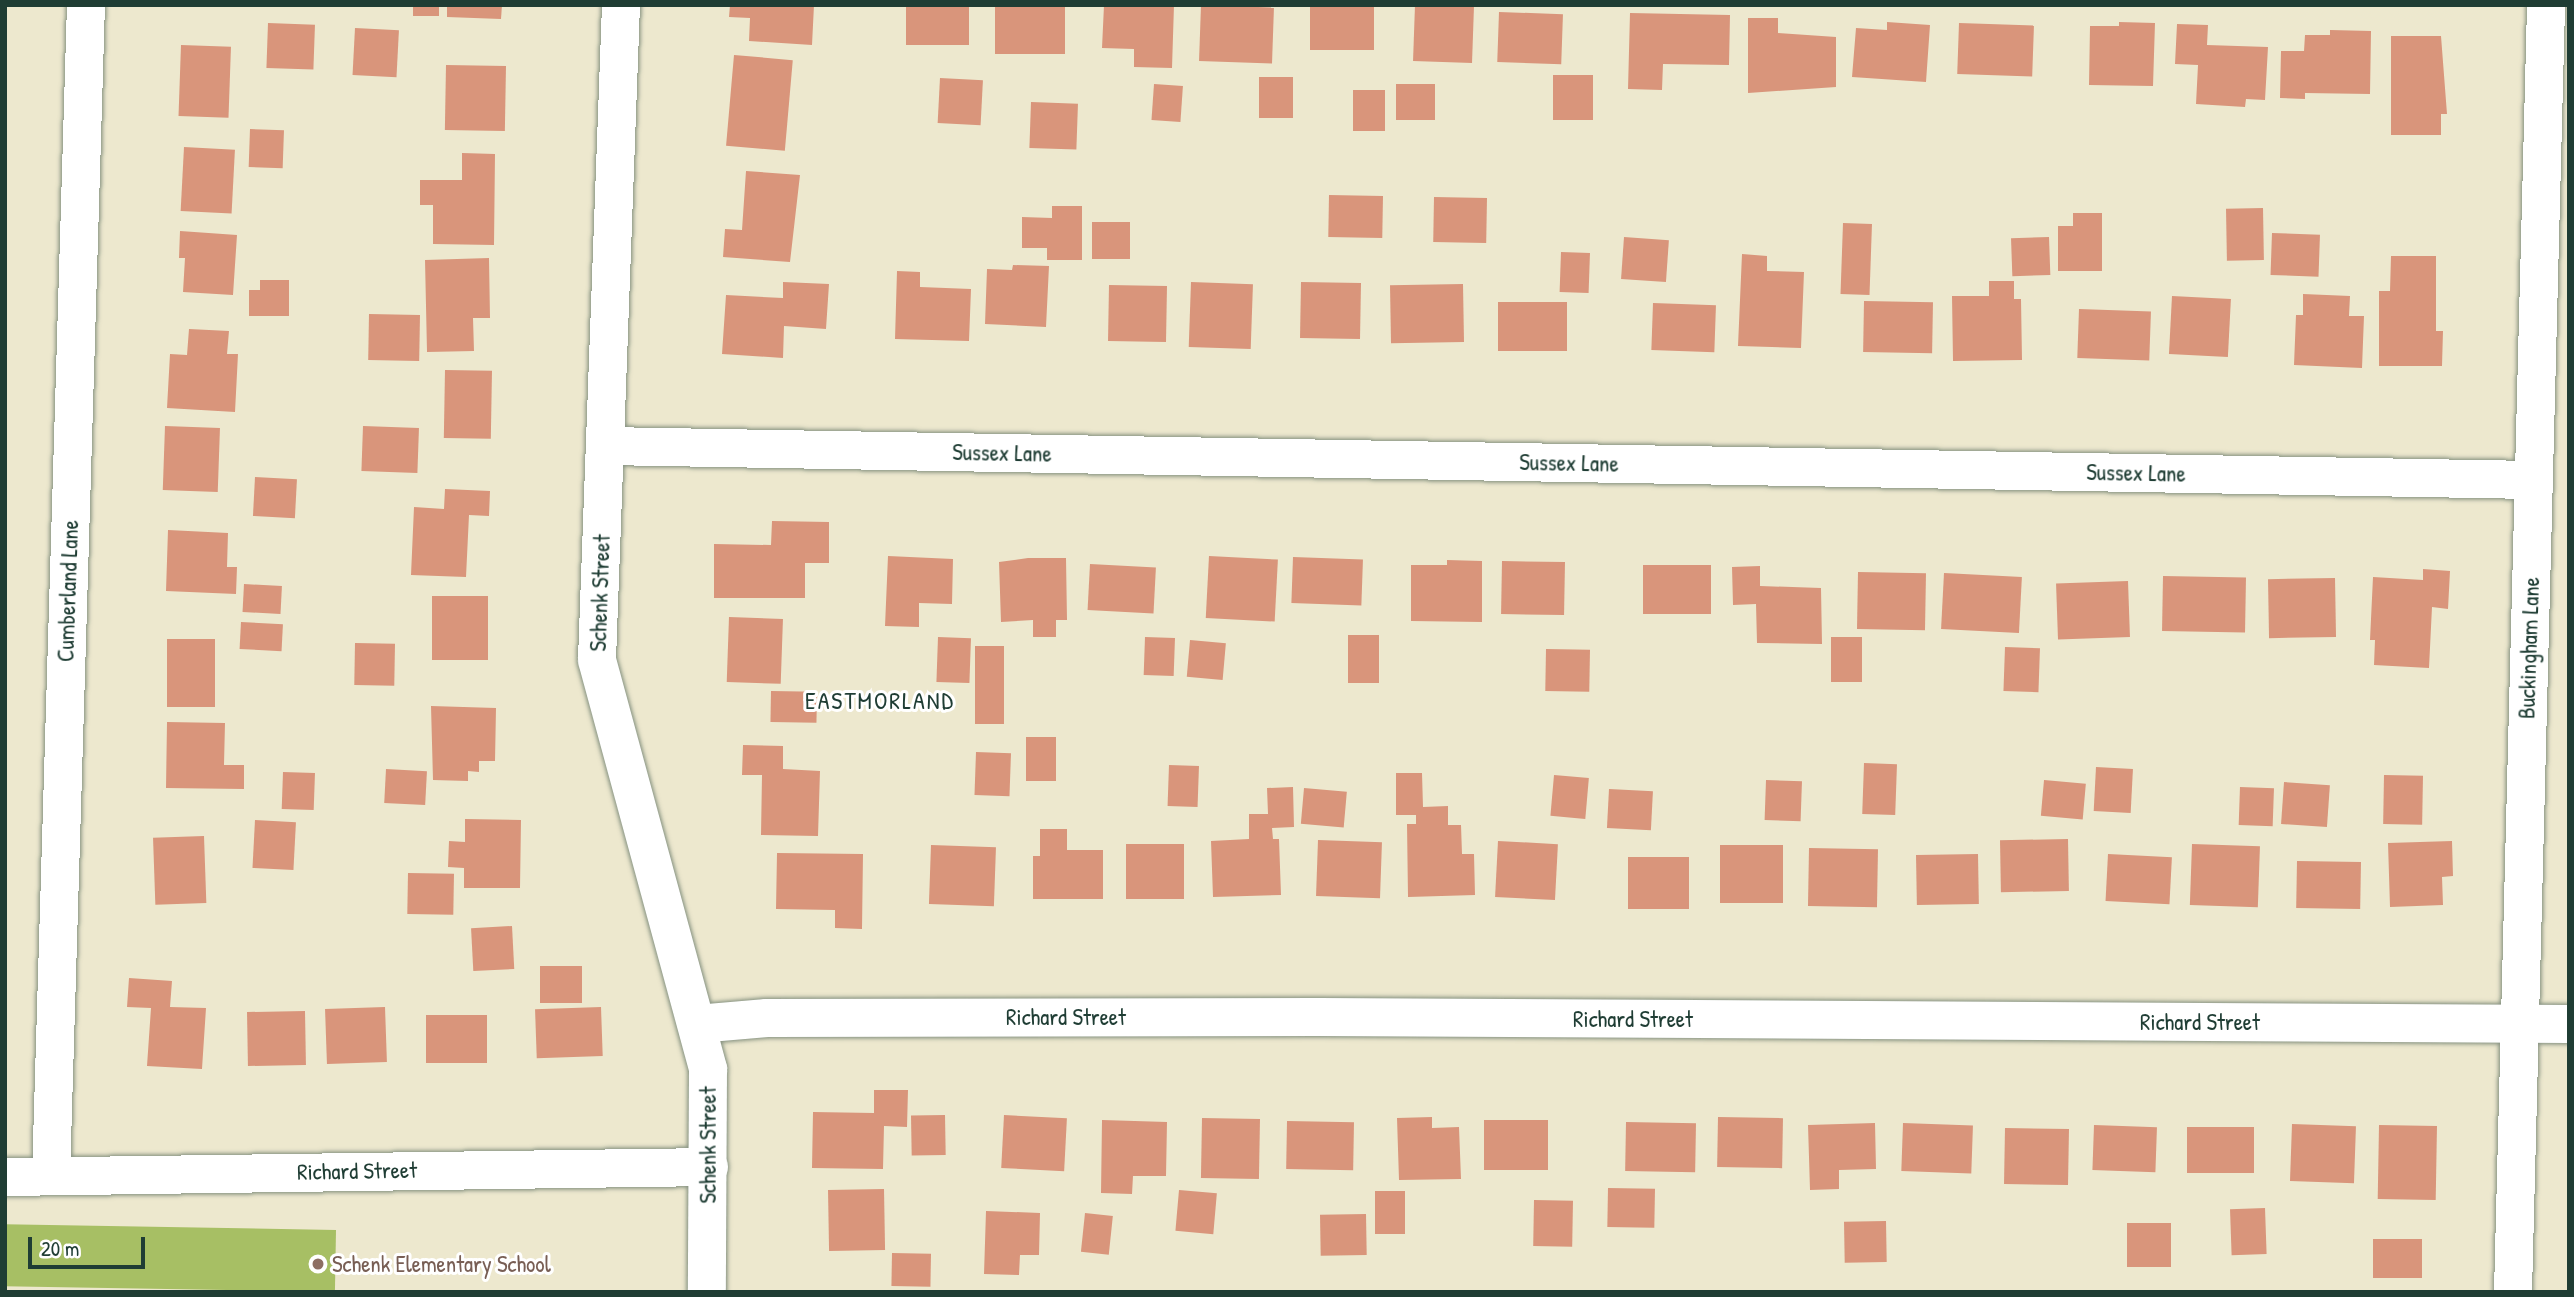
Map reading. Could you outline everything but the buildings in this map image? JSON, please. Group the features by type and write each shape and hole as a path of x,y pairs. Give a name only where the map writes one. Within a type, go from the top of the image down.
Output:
{"street":[{"name":"Cumberland Lane","path":"51,1176 86,5"},
{"name":"Schenk Street","path":"621,5 597,660 708,1069 707,1292"},
{"name":"Buckingham Lane","path":"2512,1292 2546,5"},
{"name":"Sussex Lane","path":"605,446 2533,480"},
{"name":"Richard Street","path":"697,1024 767,1018 1291,1017 2569,1024"},
{"name":"Richard Street","path":"5,1177 709,1167"}],"green space":[{"path":"5,1224 336,1230 335,1292 5,1286"}],"place":[{"name":"Schenk Elementary School","path":"318,1264"}],"district":[{"name":"EASTMORLAND","path":"880,701"}]}
